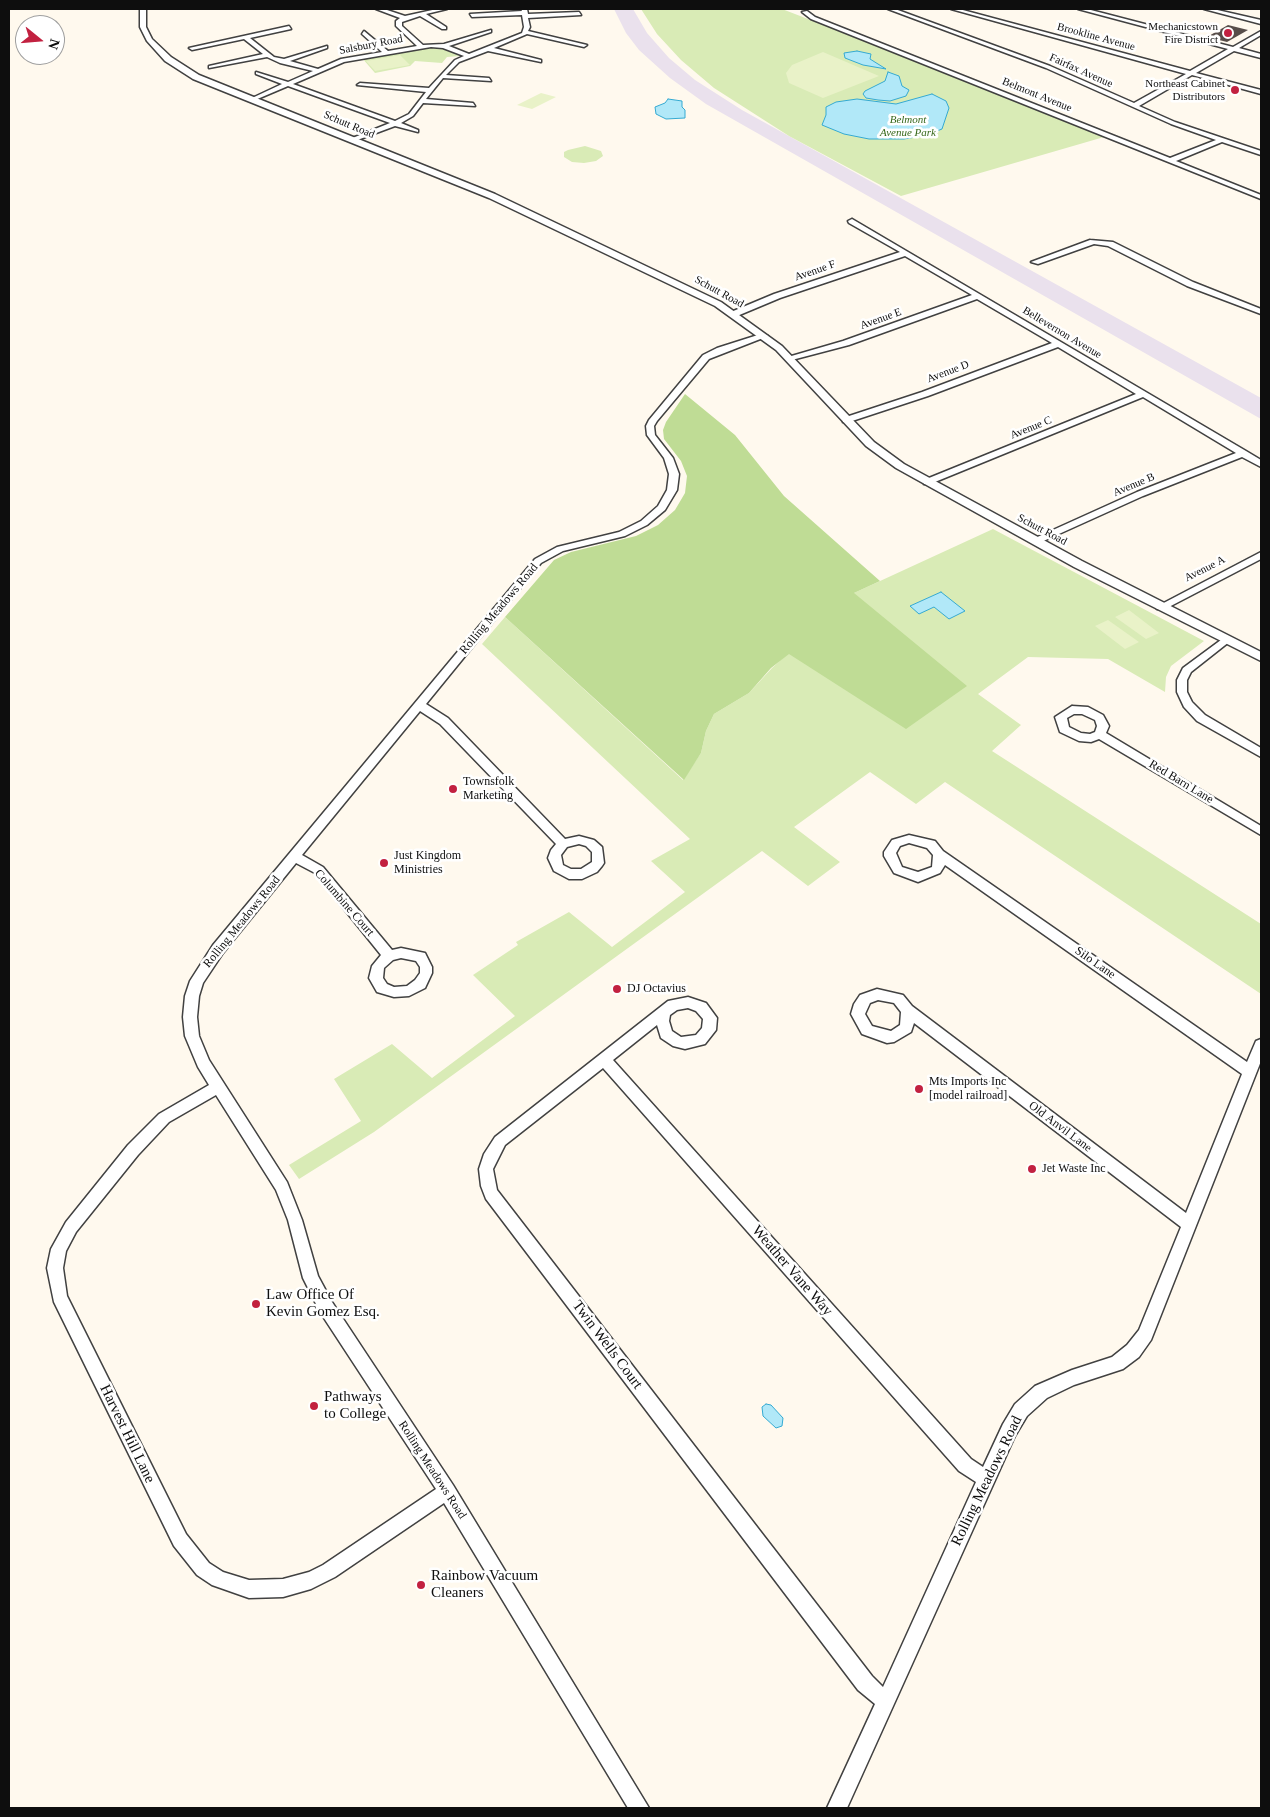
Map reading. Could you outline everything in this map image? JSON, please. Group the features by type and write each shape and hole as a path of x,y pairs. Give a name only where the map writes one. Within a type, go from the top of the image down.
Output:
{"street":[{"name":"Schutt Road","path":"143,9 143,24 146,35 168,60 204,81 492,196 684,287 734,314 764,336 790,359 846,420 878,451 927,482 1036,541 1261,657"},
{"path":"379,9 405,18"},
{"path":"421,46 399,26 400,21 405,18 444,9"},
{"name":"Fairfax Avenue","path":"891,9 1048,67 1134,106 1261,154"},
{"name":"Brookline Avenue","path":"954,9 1261,92"},
{"path":"1081,9 1261,56"},
{"path":"1207,9 1261,22"},
{"path":"525,12 526,32"},
{"path":"472,14 525,12 579,14"},
{"name":"Belmont Avenue","path":"804,12 813,18 1261,197"},
{"path":"421,14 444,28"},
{"path":"192,48 289,28"},
{"path":"444,46 489,31"},
{"path":"352,140 394,124 411,115 441,76 457,61 512,41 526,32 584,44"},
{"path":"364,33 386,52"},
{"path":"1134,106 1261,33"},
{"path":"245,37 266,55 282,62 316,70"},
{"name":"Salsbury Road","path":"253,99 316,70 343,60 421,46 444,46 469,56"},
{"path":"282,62 325,47"},
{"path":"489,49 539,61"},
{"path":"212,67 266,55"},
{"path":"258,73 338,104 416,131"},
{"path":"441,76 488,80"},
{"path":"360,85 430,90"},
{"path":"422,101 473,106"},
{"path":"1172,160 1221,140"},
{"name":"Bellevernon Avenue","path":"852,221 1261,464"},
{"path":"1035,262 1093,242 1110,244 1190,284 1261,312"},
{"name":"Avenue F","path":"734,314 777,296 905,253"},
{"name":"Avenue E","path":"790,359 846,342 977,296"},
{"name":"Rolling Meadows Road","path":"639,1808 447,1491 326,1308 311,1278 295,1220 282,1187 203,1063 192,1036 190,1017 192,996 197,981 218,949 538,561 560,549 622,534 644,523 662,508 672,490 674,474 668,458 650,435 650,426 653,420 706,358 720,350 764,336"},
{"name":"Avenue D","path":"846,420 925,394 1058,344"},
{"name":"Avenue C","path":"927,482 1143,394"},
{"name":"Avenue B","path":"1036,541 1140,494 1243,453"},
{"name":"Avenue A","path":"1161,606 1261,555"},
{"path":"1225,640 1187,670 1182,680 1182,692 1188,704 1201,718 1261,752"},
{"path":"420,705 444,721 563,844"},
{"name":"Red Barn Lane","path":"1100,734 1261,831"},
{"name":"Silo Lane","path":"939,854 1250,1072"},
{"name":"Columbine Court","path":"294,856 319,870 389,956"},
{"name":"Old Anvil Lane","path":"908,1010 1190,1225"},
{"name":"Twin Wells Court","path":"663,1015 603,1059 500,1141 488,1159 486,1169 488,1186 491,1194 865,1684 886,1702"},
{"name":"Rolling Meadows Road","path":"836,1808 886,1702 985,1478 1009,1430 1022,1410 1041,1392 1072,1378 1108,1367 1132,1351 1145,1335 1261,1045"},
{"name":"Weather Vane Way","path":"603,1059 959,1458 985,1478"},
{"name":"Harvest Hill Lane","path":"218,1087 164,1118 133,1150 71,1226 59,1249 55,1268 59,1297 180,1540 203,1569 218,1579 249,1589 283,1588 324,1574 447,1491"}],"shaded area":[{"path":"614,9 633,9 647,33 669,58 695,80 742,110 1261,398 1261,419 706,104 670,78 639,50 626,33"}],"green space":[{"name":"Belmont Avenue Park","path":"641,9 782,9 987,88 1104,137 901,196 789,136 714,88 681,60 657,34"},
{"path":"429,47 446,49 460,56 447,57 442,63 415,61 410,66 375,73 362,58"},
{"path":"823,52 879,76 823,98 789,83 786,73 792,65"},
{"path":"400,55 410,65 375,71 366,61"},
{"path":"541,93 556,97 532,109 517,105"},
{"path":"585,146 601,151 603,156 596,161 584,163 572,162 564,157 564,152"},
{"path":"685,394 735,435 784,496 880,581 854,593 967,686 906,729 789,654 771,668 749,693 714,714 706,731 701,753 684,780 505,617 554,560 571,552 636,536 658,525 675,510 685,493 687,476 681,461 664,439 663,430 666,422"},
{"path":"993,529 1204,641 1171,666 1166,677 1165,692 1108,659 1028,657 978,694 1021,725 992,751 1261,924 1261,994 945,782 916,804 870,772 794,827 840,862 808,886 762,851 374,1132 299,1179 289,1165 361,1121 334,1079 392,1044 432,1078 515,1016 473,975 518,945 516,942 569,912 612,947 685,892 651,861 690,839 482,644 505,617 683,780 701,753 706,731 714,714 749,693 772,668 854,593"},
{"path":"1129,610 1159,633 1146,639 1115,617"},
{"path":"1108,620 1139,642 1125,649 1095,626"}],"water":[{"path":"857,51 871,54 870,59 886,69 863,65 845,58 844,53"},
{"path":"888,72 899,76 902,86 909,90 906,96 890,101 866,98 863,94 865,91 885,81"},
{"path":"932,94 946,101 949,108 942,129 927,135 904,139 869,139 844,134 822,125 826,115 826,107 836,102 857,99 896,104"},
{"path":"668,99 682,101 685,118 666,119 656,114 655,107 665,103"},
{"path":"941,592 965,611 949,619 934,607 919,614 910,606"},
{"path":"766,1404 771,1405 783,1418 782,1426 776,1428 763,1416 762,1407"}],"building":[{"name":"Mechanicstown Fire District","path":"1228,25 1248,30 1227,42 1207,37"}],"place":[{"name":"Mechanicstown Fire District","path":"1228,33"},
{"name":"Northeast Cabinet Distributors","path":"1235,90"},
{"name":"Townsfolk Marketing","path":"453,789"},
{"name":"Just Kingdom Ministries","path":"384,863"},
{"name":"DJ Octavius","path":"617,989"},
{"name":"Mts Imports Inc [model railroad]","path":"919,1089"},
{"name":"Jet Waste Inc","path":"1032,1169"},
{"name":"Law Office Of Kevin Gomez Esq.","path":"256,1304"},
{"name":"Pathways to College","path":"314,1406"},
{"name":"Rainbow Vacuum Cleaners","path":"421,1585"}]}
